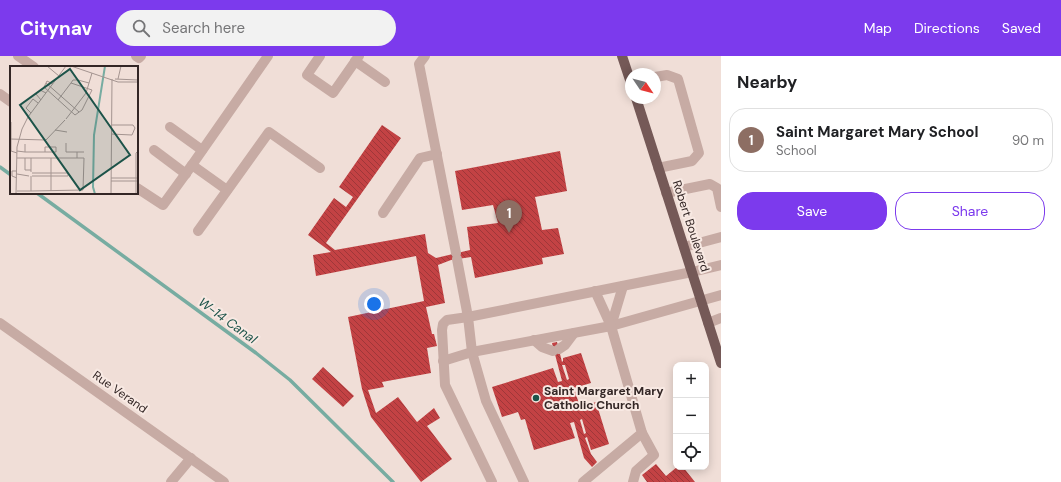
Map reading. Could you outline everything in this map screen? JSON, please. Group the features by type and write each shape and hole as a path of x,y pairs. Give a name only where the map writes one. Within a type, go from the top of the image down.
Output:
{"main road":[{"path":"622,56 626,68"},
{"name":"Robert Boulevard","path":"638,104 720,357"}],"street":[{"path":"18,56 33,66"},
{"path":"138,189 163,205 268,56"},
{"path":"320,56 307,75 333,93 357,59 384,82"},
{"path":"425,56 419,64 468,317 472,352 486,401 524,482"},
{"path":"658,168 692,161 699,153 678,79 667,75 661,76"},
{"path":"0,94 10,101"},
{"path":"170,127 202,150"},
{"path":"198,231 268,132 320,168"},
{"path":"154,150 186,174"},
{"path":"383,213 420,158 436,154"},
{"path":"192,165 227,190"},
{"path":"666,193 710,184 716,188 721,206"},
{"path":"684,247 721,237"},
{"path":"492,482 445,384 443,324 447,320 623,286 721,265"},
{"path":"610,326 623,286"},
{"path":"595,291 610,326 642,433 654,455 636,471 633,482"},
{"path":"444,360 472,352 610,326 721,295"},
{"path":"708,322 721,318"},
{"name":"Rue Verand","path":"0,324 224,482"},
{"path":"534,340 542,347 556,350 566,345 574,333"},
{"path":"583,482 642,433"},
{"path":"171,482 191,458"}],"building":[{"path":"382,125 401,138 326,243 335,250 425,234 428,253 436,258 470,250 467,227 498,223 493,205 462,210 455,171 560,151 567,191 535,197 542,230 558,228 564,254 542,258 543,264 475,278 471,257 451,260 438,265 445,303 426,307 432,334 434,334 437,346 427,348 431,373 382,382 384,387 368,390 376,413 398,397 417,422 434,408 440,418 427,426 452,459 421,482 371,417 362,389 348,317 424,301 416,256 316,276 313,255 331,252 308,235 334,198 346,207 353,197 339,187"},
{"name":"Saint Margaret Mary Catholic Church","path":"557,342 562,362 563,358 581,353 591,383 574,388 580,407 596,402 609,444 591,450 587,437 585,438 591,454 597,462 592,467 584,458 574,422 570,423 575,438 534,450 525,419 521,420 518,412 502,417 492,387 553,368 558,382 562,381 552,343","holes":["562,365 565,365 569,379 567,380","582,419 586,433 584,434 580,420"]},
{"path":"323,367 354,396 343,407 312,379"},
{"path":"656,464 666,476 673,470 685,470 695,482 647,482 642,475"}],"waterway":[{"name":"W-14 Canal","path":"0,167 10,174"},
{"name":"W-14 Canal","path":"38,194 256,353 290,380 393,482"}],"place":[{"name":"Saint Margaret Mary School","path":"509,233"},
{"name":"Saint Margaret Mary Catholic Church","path":"536,398"}]}
